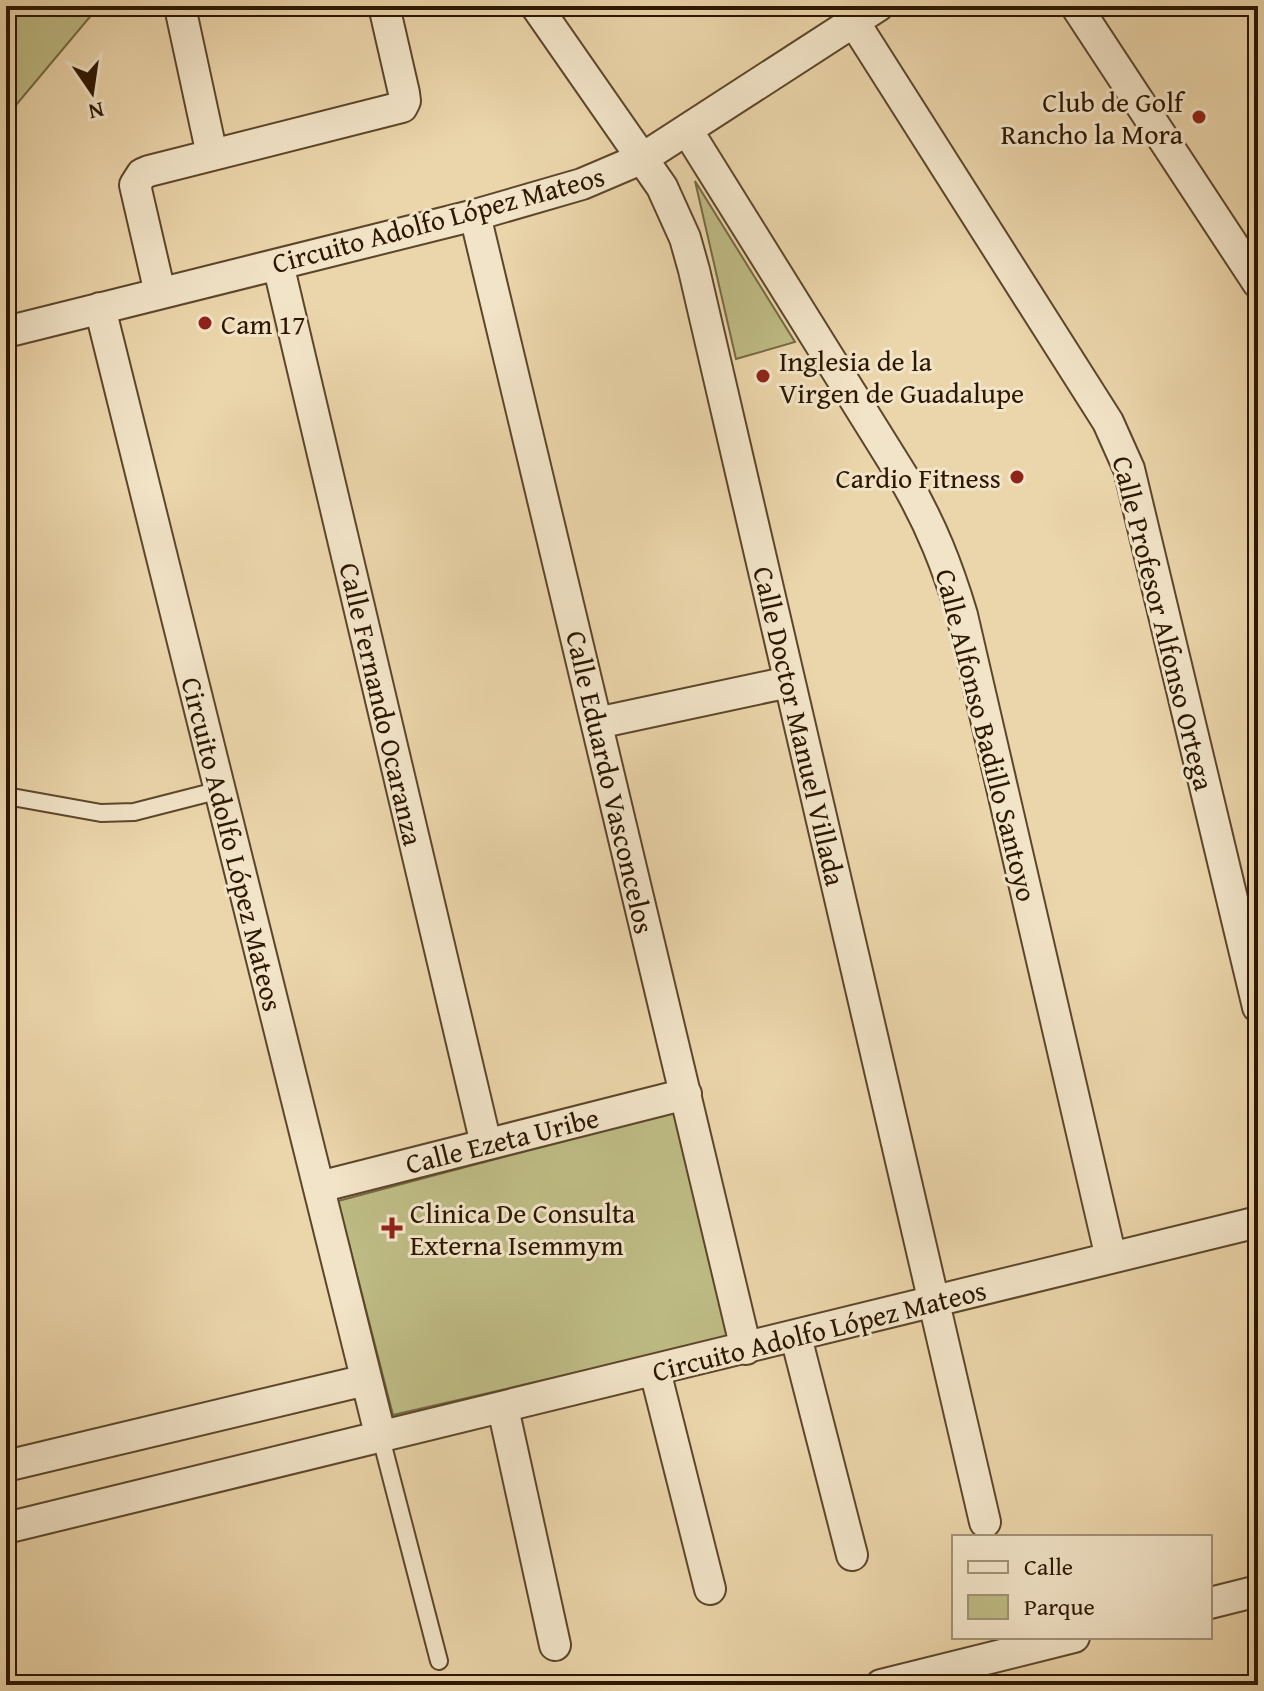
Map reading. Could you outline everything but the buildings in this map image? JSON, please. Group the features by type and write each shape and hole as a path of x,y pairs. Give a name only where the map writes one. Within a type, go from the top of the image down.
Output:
{"street":[{"path":"160,293 135,185 142,174 402,107 404,93 384,6"},
{"name":"Calle Doctor Manuel Villada","path":"536,6 643,158 674,214 694,270 985,1522"},
{"path":"1076,6 1258,283"},
{"path":"180,7 212,155"},
{"name":"Circuito Adolfo López Mateos","path":"6,332 475,215 582,184 643,158 866,14"},
{"name":"Calle Profesor Alfonso Ortega","path":"866,14 1120,446 1129,469 1258,1007"},
{"name":"Calle Alfonso Badillo Santoyo","path":"687,130 905,480 931,524 947,564 962,615 1111,1258"},
{"name":"Calle Eduardo Vasconcelos","path":"475,215 746,1349"},
{"name":"Calle Fernando Ocaranza","path":"278,264 486,1144"},
{"name":"Circuito Adolfo López Mateos","path":"100,308 381,1438"},
{"path":"597,723 789,682"},
{"name":"Calle Ezeta Uribe","path":"319,1187 686,1094"},
{"name":"Circuito Adolfo López Mateos","path":"6,1528 1258,1222"},
{"path":"796,1337 852,1555"},
{"path":"655,1371 710,1589"},
{"path":"6,1466 366,1380"},
{"path":"503,1408 555,1645"},
{"path":"1212,1602 1258,1591"},
{"path":"881,1685 1066,1639"}],"lane":[{"path":"12,797 101,813 134,812 220,790"},
{"path":"381,1438 439,1661"}],"green space":[{"path":"6,6 99,6 6,117"},
{"path":"695,181 795,342 736,359"},
{"path":"676,1111 730,1337 393,1415 338,1201"}],"place":[{"name":"Club de Golf Rancho la Mora","path":"1199,117"},
{"name":"Cam 17","path":"205,323"},
{"name":"Inglesia de la Virgen de Guadalupe","path":"763,376"},
{"name":"Cardio Fitness","path":"1017,477"},
{"name":"Clinica De Consulta Externa Isemmym","path":"392,1228"}]}
